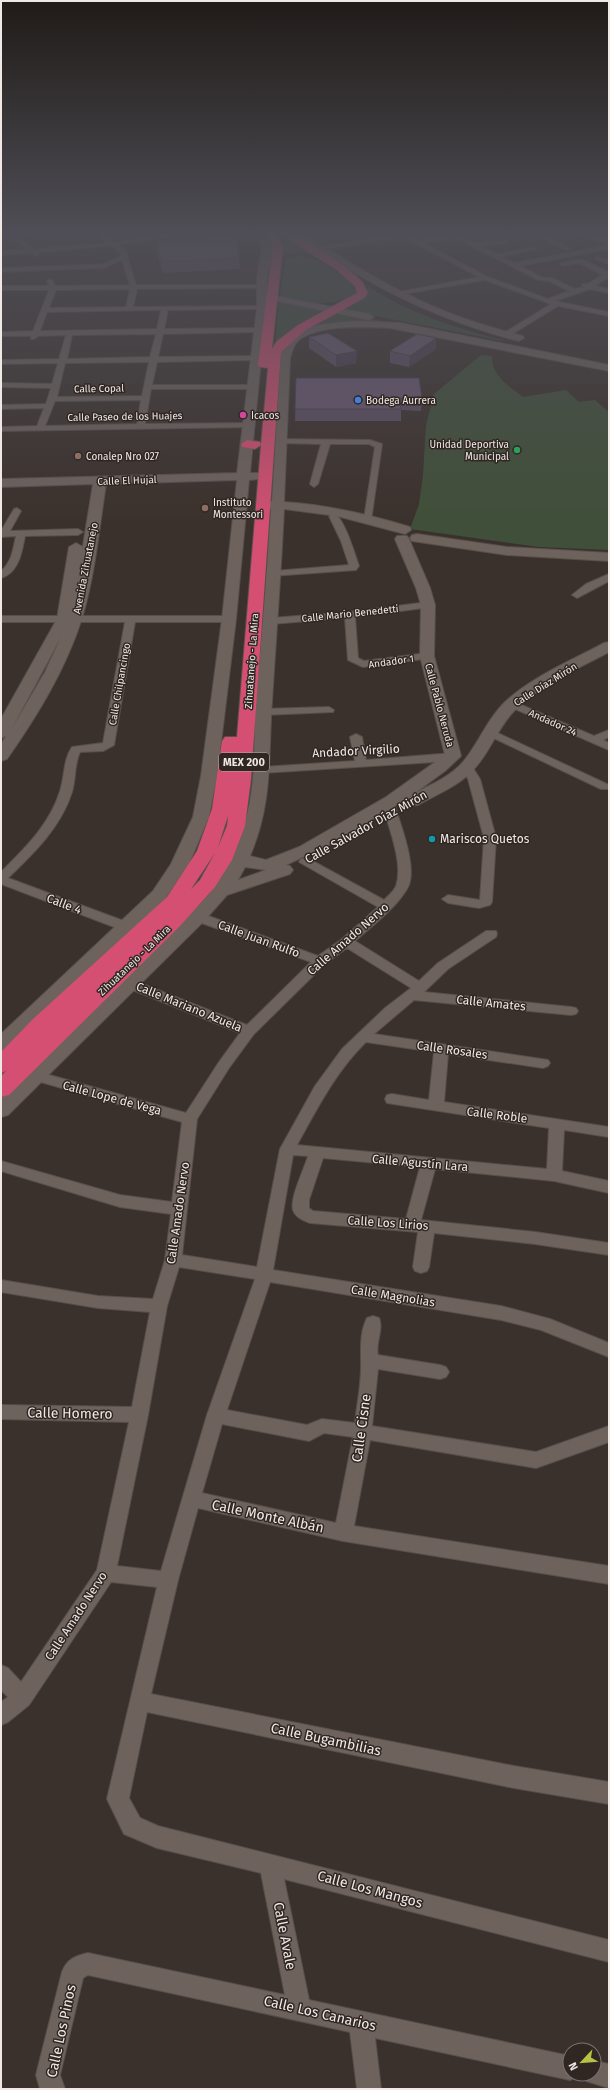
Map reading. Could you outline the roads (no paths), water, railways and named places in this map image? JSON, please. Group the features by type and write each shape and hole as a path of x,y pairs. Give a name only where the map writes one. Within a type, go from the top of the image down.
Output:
{"highway":[{"name":"Zihuatanejo - La Mira","path":"263,330 251,444 264,478"},
{"name":"Zihuatanejo - La Mira","path":"1,1065 34,1022 174,901 207,851 221,809 229,760 243,628 279,372 275,352 280,344 303,330"},
{"name":"Zihuatanejo - La Mira","path":"1,1089 173,922 208,883 222,860 236,826 242,779 260,509"},
{"path":"253,626 272,613"}],"main road":[{"path":"318,330 306,333 295,339 288,346 279,372 281,441 264,478 295,494 322,512 408,535 508,549 609,558"},
{"path":"425,330 582,353 609,361"},
{"path":"437,330 502,341 609,364"},
{"path":"469,330 502,341 609,368"},
{"path":"477,330 502,341 531,341"},
{"path":"251,444 249,425 258,332"},
{"name":"Calle El Hujal","path":"1,483 264,478"},
{"name":"Avenida Zihuatanejo","path":"1,733 70,619 78,532 94,481"},
{"name":"Avenida Zihuatanejo","path":"1,756 22,724 55,667 70,619 83,588 94,481"},
{"path":"260,509 322,512 368,519 408,535"},
{"path":"1,1110 198,917 221,891 240,858 257,806 262,770 263,712 272,613 274,574 260,509"},
{"path":"1,1045 34,1022 159,895 180,864 201,817 209,776 229,619 235,550 260,509"},
{"name":"Calle Pablo Neruda","path":"408,535 428,605 427,656 435,692 453,756"},
{"path":"508,549 609,553"},
{"name":"Calle Díaz Mirón","path":"478,749 502,714 512,704 609,646"},
{"path":"448,737 459,746 478,749"},
{"name":"Calle Salvador Díaz Mirón","path":"240,858 265,866 278,863 303,852 389,808 439,786 478,749"},
{"name":"Calle Salvador Díaz Mirón","path":"221,891 305,862 337,846 443,767 453,756"}],"street":[{"path":"35,335 37,330"},
{"path":"141,427 147,387 155,360 160,330"},
{"path":"502,341 519,330"},
{"path":"1,337 35,335 258,332"},
{"path":"1,334 69,336 159,333"},
{"path":"40,429 56,386 69,336"},
{"path":"1,362 255,358"},
{"path":"1,386 56,386"},
{"path":"147,387 252,387"},
{"name":"Calle Copal","path":"1,407 50,402 145,398"},
{"name":"Calle Paseo de los Huajes","path":"1,429 249,425"},
{"path":"281,441 370,442 379,446 368,519"},
{"path":"314,484 326,442"},
{"path":"2,534 17,511"},
{"path":"274,574 353,568 354,566 346,541 322,512"},
{"path":"2,534 78,532"},
{"path":"1,575 10,570 15,561 21,533"},
{"path":"576,595 589,586 609,577"},
{"name":"Calle Mario Benedetti","path":"272,613 350,615 428,605"},
{"name":"Andador 1","path":"350,615 353,660 357,663 363,664 427,656"},
{"path":"1,619 229,619"},
{"name":"Calle Chilpancingo","path":"1,879 43,836 57,814 66,791 76,749 106,747 108,745 130,620"},
{"name":"Andador 24","path":"512,704 609,747"},
{"path":"263,712 329,710"},
{"path":"594,740 609,733"},
{"path":"356,737 361,763"},
{"path":"448,899 479,904 486,902 490,838 476,786 478,749 605,787"},
{"name":"Andador Virgilio","path":"262,770 453,756"},
{"name":"Calle Amado Nervo","path":"1,1715 22,1698 106,1573 139,1415 159,1306 173,1260 190,1119 224,1065 249,1031 320,961 347,942 386,906 402,888 405,874 403,857 389,808"},
{"path":"305,862 386,906"},
{"name":"Calle 4","path":"1,879 127,927"},
{"name":"Calle Juan Rulfo","path":"198,917 320,961"},
{"path":"139,1701 168,1580 193,1499 216,1415 264,1276 287,1149 320,1090 347,1052 361,1037 390,1011 415,992 443,966 491,934"},
{"name":"Calle Amates","path":"347,942 415,992 571,1011"},
{"name":"Calle Mariano Azuela","path":"130,984 249,1031"},
{"name":"Calle Rosales","path":"361,1037 543,1063"},
{"path":"436,1106 441,1049"},
{"name":"Calle Lope de Vega","path":"34,1076 190,1119"},
{"name":"Calle Roble","path":"392,1098 609,1132"},
{"path":"554,1175 557,1123"},
{"name":"Calle Agustín Lara","path":"287,1149 554,1175 609,1187"},
{"name":"Calle Los Lirios","path":"317,1153 301,1200 301,1211 310,1217 420,1225 538,1237 609,1249"},
{"path":"421,1267 420,1225 429,1164"},
{"path":"1,1166 120,1201 179,1208"},
{"name":"Calle Magnolias","path":"173,1260 264,1276 501,1313 544,1324 609,1350"},
{"path":"1,1286 98,1302 159,1306"},
{"name":"Calle Cisne","path":"343,1533 363,1431 370,1361 368,1348 373,1323"},
{"path":"370,1361 440,1372"},
{"name":"Calle Homero","path":"1,1412 139,1415"},
{"path":"216,1415 310,1433 322,1426 328,1426 536,1460 609,1434"},
{"name":"Calle Monte Albán","path":"193,1499 343,1533 609,1575"},
{"path":"106,1573 168,1580"},
{"path":"1,1675 22,1698"},
{"name":"Calle Bugambilias","path":"139,1701 514,1777 609,1793"},
{"name":"Calle Los Mangos","path":"139,1701 118,1799 132,1826 157,1837 270,1864 609,1951"},
{"name":"Calle Avale","path":"270,1864 299,2008"},
{"name":"Calle Los Canarios","path":"73,1972 78,1967 88,1964 299,2008 361,2023 562,2066"},
{"name":"Calle Los Pinos","path":"53,2089 50,2085 48,2075 73,1972"},
{"path":"361,2023 369,2089"}],"place":[{"name":"Bodega Aurrera","path":"358,400"},
{"name":"Icacos","path":"243,415"},
{"name":"Unidad Deportiva Municipal","path":"517,450"},
{"name":"Conalep Nro 027","path":"78,456"},
{"name":"Instituto Montessori","path":"205,508"},
{"name":"Mariscos Quetos","path":"432,839"}]}
